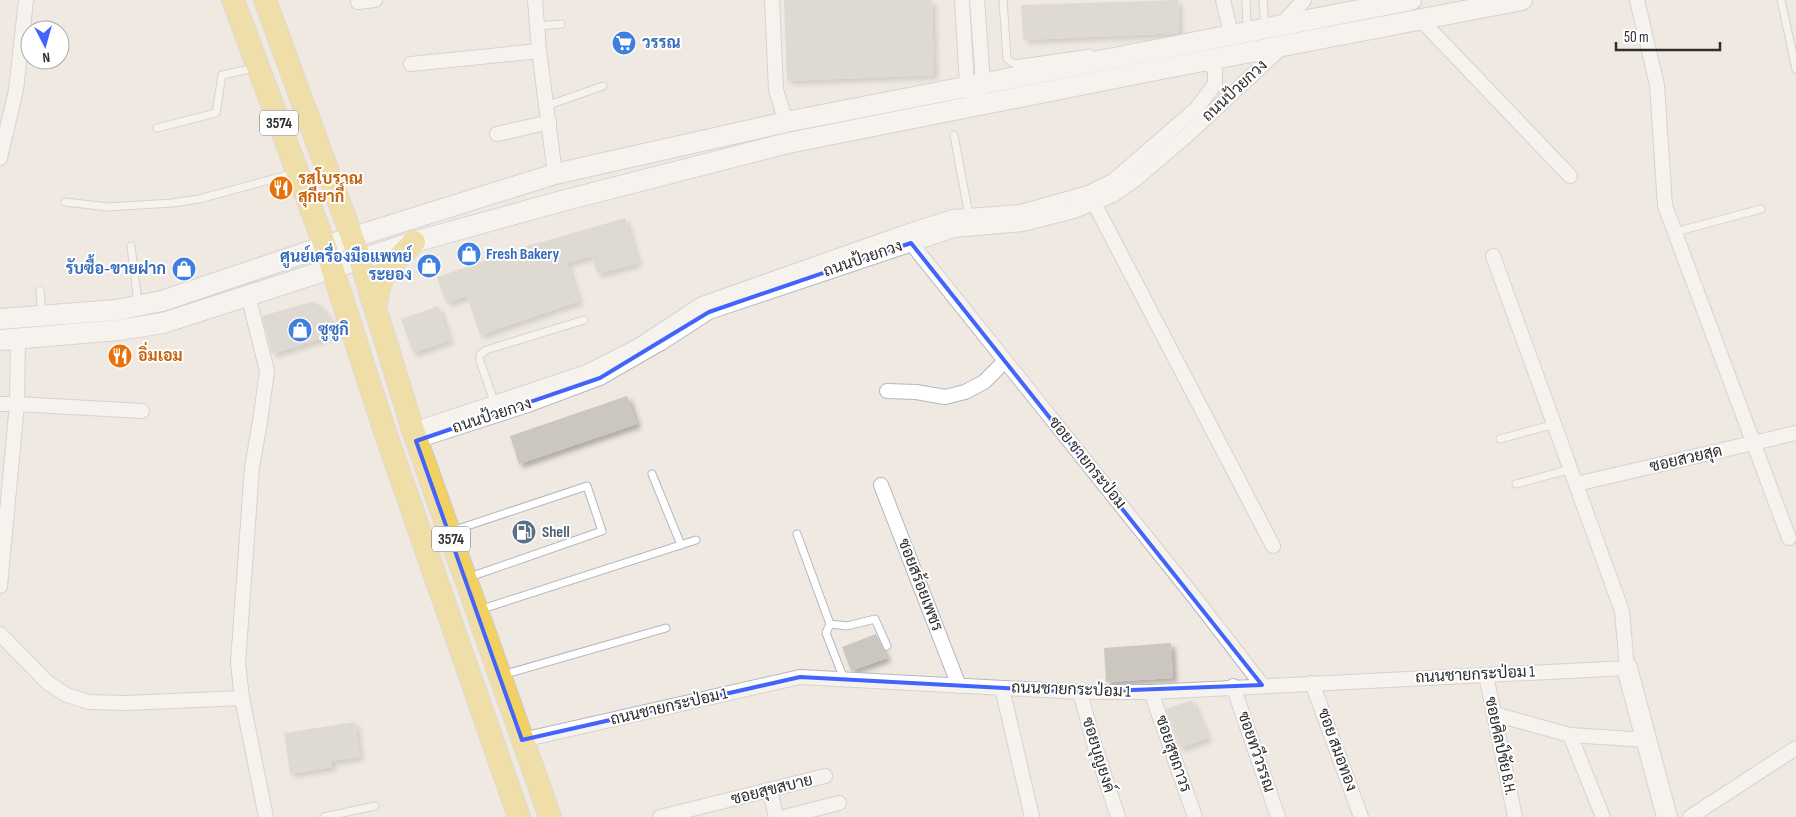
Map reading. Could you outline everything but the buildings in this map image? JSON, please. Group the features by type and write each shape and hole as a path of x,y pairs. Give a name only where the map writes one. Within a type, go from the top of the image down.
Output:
{"main road":[{"name":"3574","path":"233,0 333,270 384,429 519,817"},
{"name":"3574","path":"265,0 360,259 415,436 550,817"},
{"path":"375,307 380,284 389,267 414,242"}],"street":[{"path":"0,158 16,90 26,0"},
{"path":"358,2 375,0"},
{"path":"535,0 539,51 555,174"},
{"path":"772,0 776,90 786,122"},
{"path":"962,0 977,105"},
{"path":"975,85 977,0"},
{"path":"1223,0 1256,29"},
{"path":"1256,29 1304,0"},
{"path":"0,319 116,310 162,301 324,246 555,174 786,122 1256,29 1377,3 1411,0"},
{"path":"0,586 17,404 9,339 119,330 163,322 333,270 360,259 414,242 788,143 1522,0"},
{"path":"1638,0 1657,85 1665,206 1789,538"},
{"path":"1422,20 1570,176"},
{"name":"ถนนป้วยกวง","path":"415,436 528,405 600,378 661,343 709,312 954,230 1023,224 1074,211 1113,195 1136,179 1282,46"},
{"path":"410,64 539,51"},
{"name":"ถนนป้วยกวง","path":"415,436 495,404 587,372 638,346 702,304 952,217 1021,212 1088,193 1113,181 1186,120 1197,108 1215,84 1215,69 1206,61"},
{"path":"1207,95 1212,105 1208,115"},
{"path":"497,134 549,122"},
{"path":"1094,203 1273,546"},
{"name":"ซอย ชายกระป่อม","path":"911,243 1195,598 1262,685"},
{"path":"1493,256 1622,611 1627,668 1667,817"},
{"path":"248,295 267,371 252,467 238,663 242,698 266,817"},
{"path":"887,391 916,392 945,397 965,392 984,382 1005,361"},
{"path":"0,404 142,411"},
{"name":"ซอยสวยสุด","path":"1576,484 1796,433"},
{"name":"ซอยสร้อยเพชร","path":"881,485 959,686"},
{"path":"0,634 48,683 67,695 89,702 126,703 242,698"},
{"name":"ถนนชายกระป่อม 1","path":"522,740 800,677 1080,692 1151,692 1233,686 1627,668"},
{"name":"ซอยศิลป์ชัย B.H.","path":"1486,675 1515,817"},
{"name":"ซอย สมอทอง","path":"1312,683 1361,817"},
{"name":"ซอยทวีวรรณ","path":"1233,686 1278,817"},
{"path":"1002,688 1032,817"},
{"name":"ซอยบุญยงค์","path":"1080,692 1094,744 1118,817"},
{"name":"ซอยสุขถาวร","path":"1151,692 1195,817"},
{"path":"1494,714 1570,735 1647,740"},
{"path":"1570,735 1602,817"},
{"path":"1690,817 1796,748"},
{"name":"ซอยสุขสบาย","path":"660,817 825,776"},
{"path":"770,790 776,817"},
{"path":"784,817 838,803"}],"lane":[{"path":"1003,0 1007,59 1011,63 1092,53 1104,54 1106,58"},
{"path":"1246,0 1256,29"},
{"path":"1256,29 1263,0"},
{"path":"1780,0 1796,69"},
{"path":"537,26 561,24"},
{"path":"158,128 216,113 222,76 258,67"},
{"path":"546,106 603,86"},
{"path":"954,135 969,216"},
{"path":"65,202 108,207 172,203 199,199 298,172"},
{"path":"1675,232 1761,209"},
{"path":"131,246 138,306"},
{"path":"40,290 42,315"},
{"path":"495,404 480,361 480,355 486,350 584,320"},
{"path":"1500,440 1554,424"},
{"path":"1516,484 1571,469"},
{"path":"652,474 682,545"},
{"path":"449,532 587,486 602,531 465,578"},
{"path":"797,534 830,624 826,633 844,680"},
{"path":"476,611 696,540"},
{"path":"830,624 848,626 875,619 887,646"},
{"path":"499,676 666,628"},
{"path":"324,817 374,806"}],"highlighted area":[{"path":"911,243 1262,685 1080,692 800,677 522,740 416,441 600,378 709,312"}],"place":[{"name":"วรรณ","path":"624,43"},
{"name":"รสโบราณ สุกียากี์","path":"281,188"},
{"name":"Fresh Bakery","path":"469,254"},
{"name":"ศูนย์เครื่องมือแพทย์ ระยอง","path":"429,266"},
{"name":"รับซื้อ-ขายฝาก","path":"184,269"},
{"name":"ซูซูกิ","path":"300,330"},
{"name":"อิ่มเอม","path":"120,356"},
{"name":"Shell","path":"524,532"}]}
